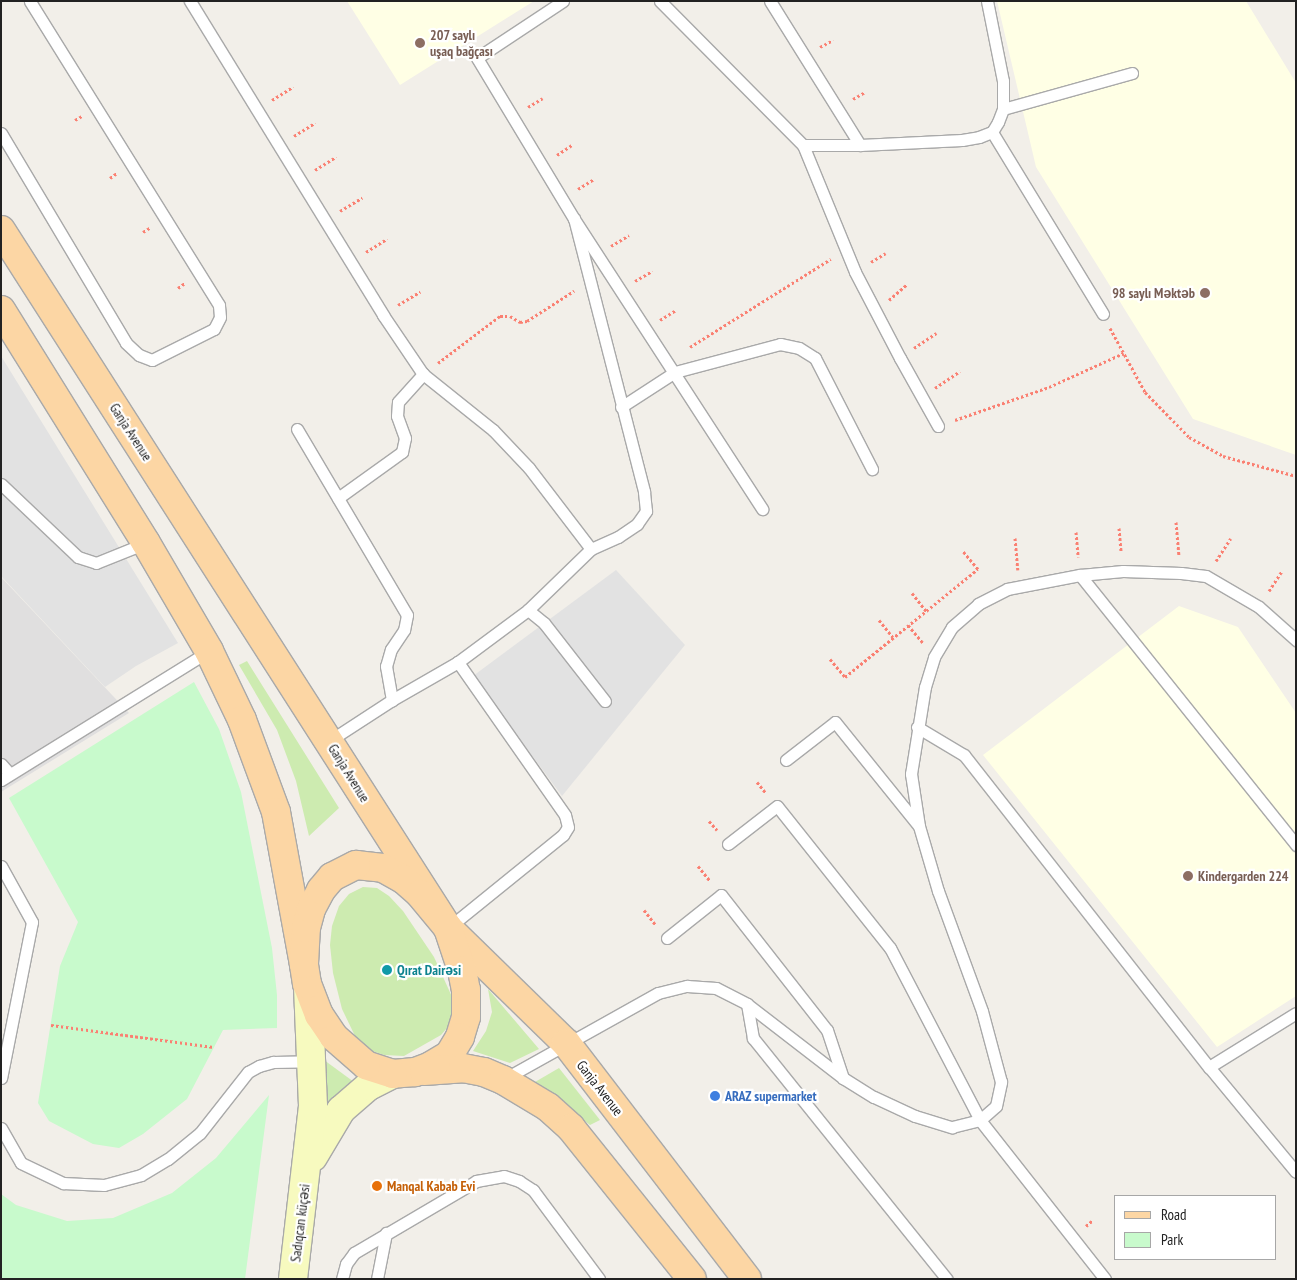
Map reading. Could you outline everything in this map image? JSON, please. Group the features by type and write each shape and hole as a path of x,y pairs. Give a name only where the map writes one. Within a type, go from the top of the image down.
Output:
{"main road":[{"name":"Ganja Avenue","path":"1,230 448,928 566,1043 747,1279"},
{"path":"1,310 146,543 209,651 242,720 276,812 306,974 319,1015 334,1037 350,1054 366,1066 404,1073 464,1068 484,1072 502,1080 548,1107 571,1128 692,1279"},
{"path":"306,974 306,928 311,909 321,890 332,877 356,865 383,868 404,878 420,894 448,928 462,970 466,990 466,1017 460,1037 449,1055 431,1066 404,1073"}],"street":[{"name":"Sadıqcan küçəsi","path":"293,1279 313,1106 306,974"},
{"path":"307,1168 341,1110 368,1086 404,1073"}],"lane":[{"path":"1,133 126,343 139,355 152,360 214,329 220,317 219,305 30,1"},
{"path":"190,1 383,315 423,374 493,430 529,468 591,549"},
{"path":"563,1 477,58 574,218 762,509"},
{"path":"660,1 803,145 856,272 900,358 938,426"},
{"path":"770,1 860,145"},
{"path":"803,145 860,145 962,140 992,132 1003,109 1002,81 987,1"},
{"path":"1003,109 1132,72"},
{"path":"992,132 1103,314"},
{"path":"329,741 392,700 458,662 528,610 591,549 618,537 637,524 646,511 644,491 574,218"},
{"path":"621,407 675,372 780,344 799,348 815,358 872,469"},
{"path":"338,498 402,452 405,438 397,416 398,402 423,374"},
{"path":"297,429 407,615 404,630 391,649 386,666 392,700"},
{"path":"1,484 78,557 96,563 146,543"},
{"path":"502,1080 658,993 687,986 716,988 747,1004 843,1078 874,1097 915,1116 952,1127 980,1120 996,1106 1001,1082 982,1011 938,891 919,826 911,774 917,727 925,687 934,657 952,627 978,604 1006,589 1080,575 1123,572 1181,572 1206,576 1259,608 1296,640"},
{"path":"1080,575 1296,845"},
{"path":"528,610 544,623 605,701"},
{"path":"1,764 6,777 209,651"},
{"path":"448,928 563,835 568,827 565,815 458,662"},
{"path":"786,760 835,722 919,826"},
{"path":"917,727 964,755 1209,1067 1296,1172"},
{"path":"728,844 776,806 890,948 980,1120 1104,1279"},
{"path":"1,866 32,922 1,1078"},
{"path":"667,938 721,895 828,1030 843,1078"},
{"path":"747,1004 753,1038 948,1279"},
{"path":"1209,1067 1296,1013"},
{"path":"1,1128 21,1162 63,1183 104,1185 141,1175 168,1159 200,1133 248,1072 273,1062 312,1061"},
{"path":"342,1279 346,1264 354,1253 476,1181 504,1176 519,1181 533,1190 599,1279"},
{"path":"377,1279 386,1233"}],"path":[{"path":"256,109 293,87"},
{"path":"278,145 315,123"},
{"path":"300,179 336,157"},
{"path":"325,220 362,198"},
{"path":"350,262 387,239"},
{"path":"668,361 846,249"},
{"path":"423,374 500,316 510,316 520,322 527,321 590,281"},
{"path":"383,315 420,292"},
{"path":"1103,314 1146,392 1189,436 1223,456 1296,476"},
{"path":"900,358 936,333"},
{"path":"938,426 1048,387 1124,353"},
{"path":"922,397 960,371"},
{"path":"1176,522 1181,572"},
{"path":"1119,528 1123,572"},
{"path":"1076,532 1080,575"},
{"path":"1015,538 1020,586"},
{"path":"1206,576 1231,538"},
{"path":"830,659 845,677 978,569 963,551"},
{"path":"1259,608 1282,571"},
{"path":"912,593 926,611"},
{"path":"879,620 894,637"},
{"path":"51,1025 214,1047"}],"shaded area":[{"name":"207 saylı uşaq bağçası","path":"347,1 534,1 400,85"},
{"name":"98 saylı Məktəb","path":"997,1 1246,1 1296,83 1296,455 1193,419 1036,167"},
{"path":"1,356 178,643 136,666 105,687 1,576"},
{"path":"616,570 685,645 562,796 473,676"},
{"path":"1,577 129,713 1,792"},
{"name":"Kindergarden 224","path":"1179,606 1238,627 1296,713 1296,996 1217,1047 983,755"}],"green space":[{"path":"247,661 339,808 309,836 296,781 277,730 239,665"},
{"path":"194,682 219,729 241,792 272,948 277,995 277,1028 223,1030 187,1099 143,1134 119,1148 93,1144 49,1121 38,1103 60,966 78,922 9,798"},
{"path":"363,887 377,888 389,896 403,911 434,957 453,999 454,1020 441,1035 404,1056 384,1055 369,1050 356,1038 342,1009 333,973 330,945 332,926 339,906 349,894"},
{"path":"488,989 539,1049 510,1063 473,1051 486,1031 492,1012"},
{"path":"324,1060 354,1082 322,1116"},
{"path":"559,1068 600,1120 590,1125 535,1082"},
{"path":"269,1095 245,1279 1,1279 1,1194 16,1205 67,1221 113,1218 172,1193 216,1158"}],"place":[{"name":"207 saylı uşaq bağçası","path":"420,43"},
{"name":"98 saylı Məktəb","path":"1205,293"},
{"name":"Kindergarden 224","path":"1188,876"},
{"name":"Qırat Dairəsi","path":"387,970"},
{"name":"ARAZ supermarket","path":"715,1096"},
{"name":"Manqal Kabab Evi","path":"377,1186"}]}
